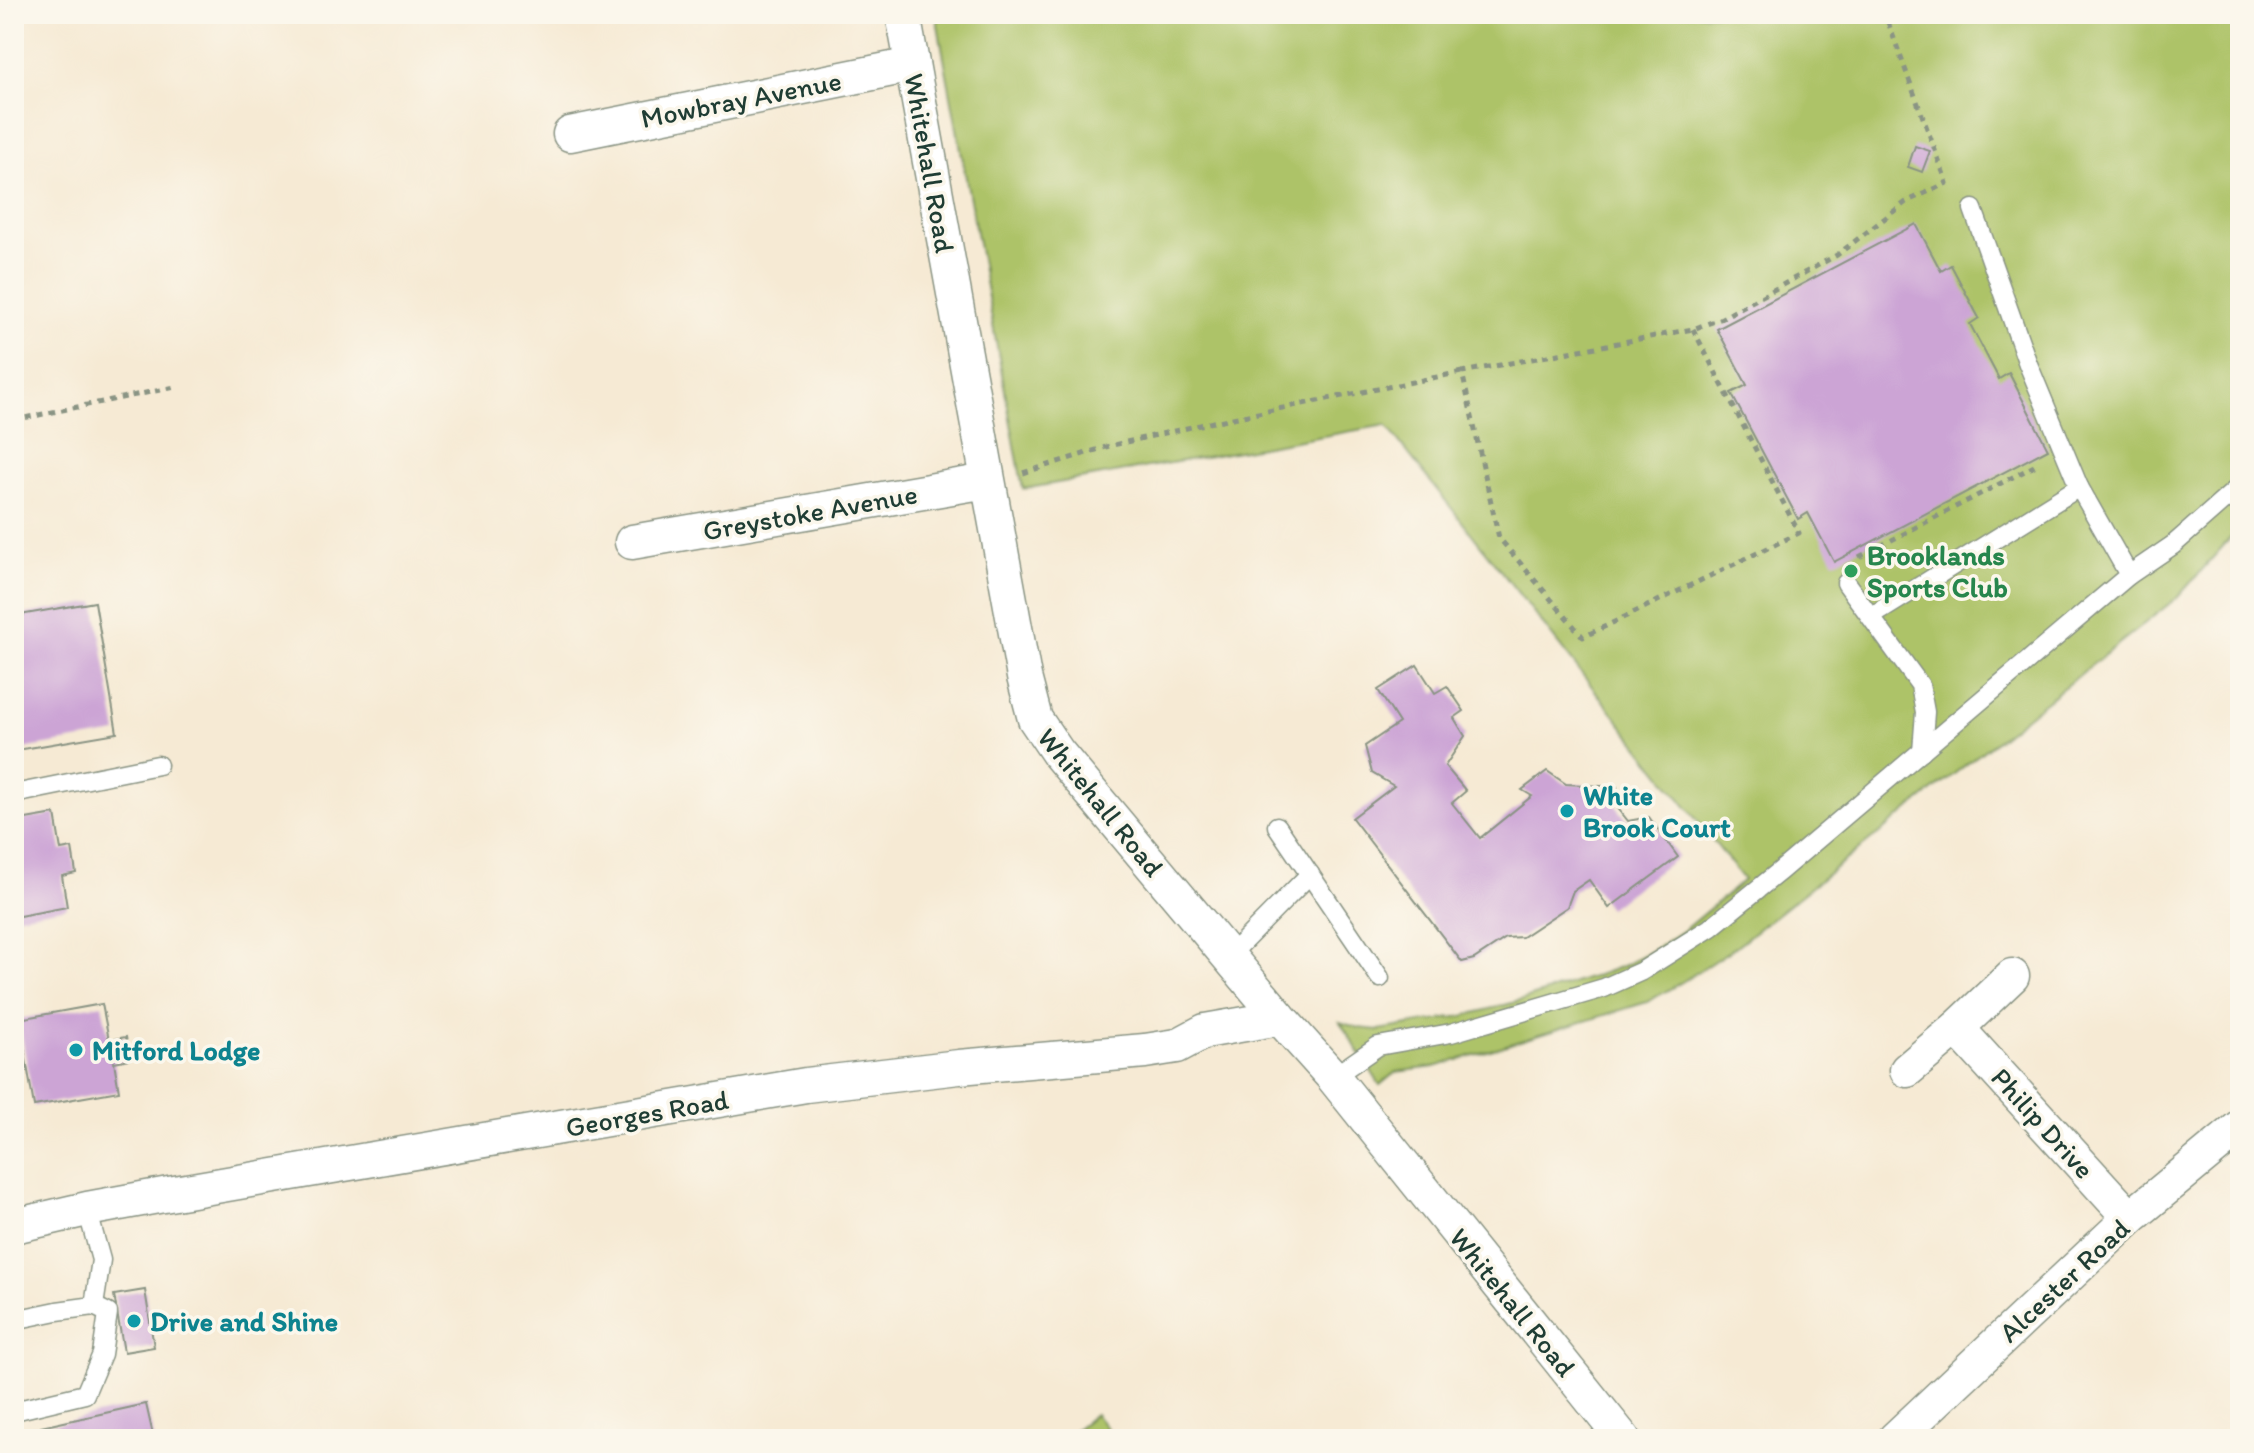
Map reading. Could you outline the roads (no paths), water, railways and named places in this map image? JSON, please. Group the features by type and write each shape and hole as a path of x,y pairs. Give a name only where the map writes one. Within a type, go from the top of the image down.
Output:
{"street":[{"name":"Whitehall Road","path":"903,14 987,481 1024,677 1035,719 1058,753 1228,957 1333,1077 1623,1439"},
{"name":"Mowbray Avenue","path":"570,134 912,65"},
{"name":"Greystoke Avenue","path":"632,542 987,481"},
{"path":"1907,1070 2012,976"},
{"name":"Georges Road","path":"14,1226 87,1209 806,1085 1177,1046 1205,1031 1280,1018"},
{"name":"Philip Drive","path":"1957,1028 2130,1218"},
{"name":"Alcester Road","path":"1895,1439 2130,1218 2240,1127"}],"lane":[{"path":"1973,209 2028,364 2063,450 2079,487 2129,575"},
{"path":"1333,1077 1378,1046 1451,1033 1604,988 1642,971 1710,928 2129,575 2173,545 2240,486"},
{"path":"1872,616 2079,487"},
{"path":"1846,583 1920,685 1925,712 1922,751"},
{"path":"14,794 158,765"},
{"path":"1277,826 1380,978"},
{"path":"1228,957 1310,874"},
{"path":"87,1209 101,1260 94,1306"},
{"path":"14,1320 94,1306 108,1313 102,1354 85,1394 14,1411"}],"place":[{"name":"Brooklands Sports Club","path":"1851,571"},
{"name":"White Brook Court","path":"1567,811"},
{"name":"Mitford Lodge","path":"76,1050"},
{"name":"Drive and Shine","path":"134,1321"}]}
